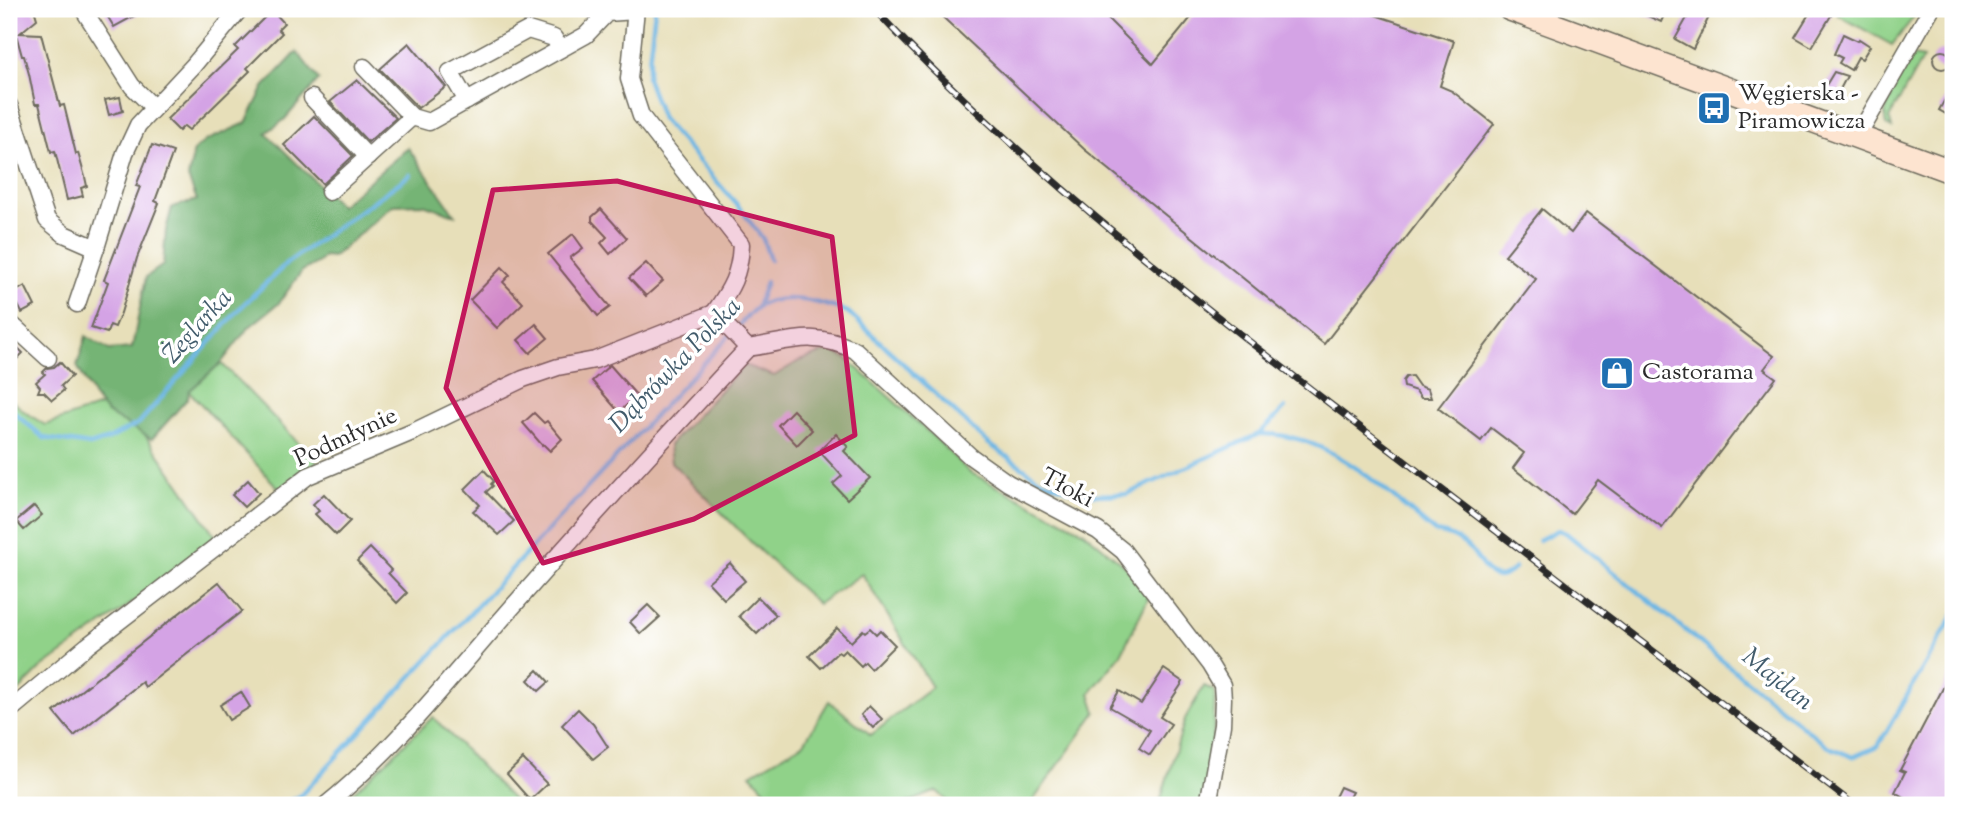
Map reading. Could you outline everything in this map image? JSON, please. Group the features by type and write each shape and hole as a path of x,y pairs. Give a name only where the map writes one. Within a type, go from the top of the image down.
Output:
{"main road":[{"path":"1510,9 1953,172"}],"street":[{"path":"83,9 132,86 153,107"},
{"path":"77,304 130,139 153,107 193,66 240,9"},
{"path":"1858,136 1931,9"},
{"path":"326,805 361,777 417,717 745,344 718,318 741,265 741,244 641,116 629,79 636,10 607,13 586,35 429,122 412,117 364,67"},
{"path":"467,101 450,72 527,30 554,38 560,49"},
{"path":"312,98 368,157"},
{"path":"9,105 40,206 47,220 64,234 96,248"},
{"path":"329,192 412,117"},
{"name":"Podmłynie","path":"9,711 97,638 308,476 415,431 523,379 558,367 595,360 718,318"},
{"path":"9,322 48,358"},
{"name":"Tłoki","path":"745,344 803,337 832,340 855,350 970,456 1008,483 1098,531 1123,551 1210,665 1222,685 1222,724 1208,805"}],"highlighted area":[{"path":"617,181 832,237 855,435 694,519 543,563 446,388 493,190"}],"green space":[{"path":"1841,9 1920,9 1892,45 1838,15"},
{"path":"297,52 319,80 284,120 266,133 340,206 408,148 455,215 423,204 393,205 333,257 324,256 319,262 302,271 278,304 248,328 221,363 189,391 188,398 152,439 107,413 94,397 77,366 86,336 109,350 132,348 146,277 163,265 166,230 172,207 197,200 188,178 194,150 205,141 246,123 264,87"},
{"path":"1913,56 1923,58 1889,118 1892,128 1886,125 1885,121 1891,98 1888,96"},
{"path":"830,350 846,358 969,472 1083,531 1126,567 1150,595 1120,656 1090,693 1096,712 1030,805 951,805 937,791 902,805 779,805 751,774 804,743 829,701 871,735 932,687 862,574 818,604 760,551 671,462 669,445 744,365 774,376 799,361"},
{"path":"221,363 320,465 279,489 189,391"},
{"path":"9,398 45,425 100,406 129,412 219,541 40,669 9,701"},
{"path":"1204,686 1215,691 1212,765 1202,805 1159,805 1185,719"},
{"path":"433,717 518,805 340,805"}],"building":[{"path":"9,9 34,9 37,19 20,33 41,34 60,106 64,105 76,154 78,153 85,177 87,186 81,188 83,196 67,200 55,151 51,152 39,104 35,104 29,74"},
{"path":"103,9 147,9 114,27"},
{"path":"934,9 1098,9 1153,64 1198,9 1357,9 1454,41 1440,86 1452,91 1494,124 1324,344 1084,149"},
{"path":"1632,9 1667,9 1661,22"},
{"path":"1692,9 1713,9 1693,49 1675,39"},
{"path":"1812,9 1835,9 1812,47 1795,37"},
{"path":"272,10 284,23 278,29 282,33 247,68 250,71 207,113 189,130 184,126 179,131 167,119 238,50 235,47"},
{"path":"1843,34 1870,46 1862,59 1858,57 1851,70 1839,63 1842,58 1834,54"},
{"path":"409,43 446,87 418,108 380,69"},
{"path":"1942,51 1948,54 1951,60 1948,66 1942,69 1936,66 1933,60 1936,54"},
{"path":"1834,72 1847,76 1836,97 1823,90"},
{"path":"357,80 396,118 368,142 330,102"},
{"path":"1953,85 1953,118 1939,110"},
{"path":"120,97 123,111 109,115 105,100"},
{"path":"314,116 353,156 323,184 284,145"},
{"path":"152,145 173,152 155,201 159,203 137,258 121,313 115,327 110,325 107,333 91,328 108,282 104,280 140,187 136,186"},
{"path":"601,209 627,238 610,254 601,243 607,237 592,221 592,217"},
{"name":"Castorama","path":"1542,209 1571,233 1586,213 1774,356 1764,369 1776,378 1662,528 1598,480 1572,514 1513,468 1524,453 1491,428 1481,441 1438,408 1536,279 1505,255"},
{"path":"573,234 583,248 570,258 610,307 598,316 548,254"},
{"path":"646,263 663,281 646,296 629,278"},
{"path":"502,267 510,275 503,282 523,303 497,328 470,300"},
{"path":"25,286 35,306 22,313 12,293"},
{"path":"536,324 548,338 530,353 518,340"},
{"path":"9,339 23,353 9,367"},
{"path":"60,362 72,376 61,386 64,390 52,400 44,392 38,392 40,387 36,382 45,374 43,372 47,368"},
{"path":"610,365 637,396 619,412 592,381"},
{"path":"1412,376 1419,386 1428,389 1431,398 1421,398 1416,391 1404,387 1403,381"},
{"path":"793,410 812,430 797,445 778,425"},
{"path":"534,413 544,423 547,421 562,439 550,451 523,423"},
{"path":"836,434 848,447 844,451 870,478 847,499 833,484 842,476 819,451"},
{"path":"484,470 494,481 491,484 493,486 486,492 514,521 499,535 473,511 480,505 465,489"},
{"path":"248,480 259,493 244,507 232,495"},
{"path":"324,494 350,521 336,535 315,514 319,511 313,504"},
{"path":"34,506 42,515 24,530 16,521"},
{"path":"370,548 391,570 388,573 407,593 397,603 357,561"},
{"path":"730,563 745,581 724,599 708,582"},
{"path":"219,582 242,611 145,687 142,682 74,736 54,712"},
{"path":"758,597 776,615 757,634 739,616"},
{"path":"648,605 660,617 641,634 630,622"},
{"path":"837,628 851,642 863,630 865,632 870,628 876,634 880,630 895,645 871,669 865,662 861,666 845,650 841,654 838,652 821,668 809,656"},
{"path":"1164,669 1183,682 1160,717 1171,724 1150,755 1139,748 1150,730 1110,707 1119,691 1141,704"},
{"path":"1953,669 1953,805 1917,805 1895,792 1905,772 1900,770"},
{"path":"538,670 549,682 539,691 528,680"},
{"path":"241,692 250,707 229,720 220,705"},
{"path":"869,706 882,719 873,728 861,715"},
{"path":"578,709 593,724 608,747 593,759 562,725"},
{"path":"523,759 547,784 530,800 507,774"},
{"path":"1340,787 1352,792 1345,805 1331,805"}],"waterway":[{"path":"655,9 647,78 662,119 739,207 763,239 770,260"},
{"name":"Żeglarka","path":"9,408 44,438 90,445 109,439 139,423 241,307 287,263 410,175"},
{"path":"757,307 766,282"},
{"name":"Dąbrówka Polska","path":"735,330 755,309 776,300 814,302 848,312 989,444 1041,480 1095,495 1127,494 1259,434 1285,408"},
{"name":"Dąbrówka Polska","path":"281,805 300,796 729,336"},
{"name":"Majdan","path":"1259,434 1285,436 1332,453 1376,482 1435,532 1453,537 1465,545 1493,576 1506,575 1515,568"},
{"name":"Majdan","path":"1539,540 1558,530 1566,533 1827,746 1853,757 1878,746 1953,616"}],"railway":[{"path":"874,9 994,127 1120,238 1185,291 1854,805"}],"place":[{"name":"Węgierska - Piramowicza","path":"1714,108"},
{"name":"Castorama","path":"1617,373"}]}
